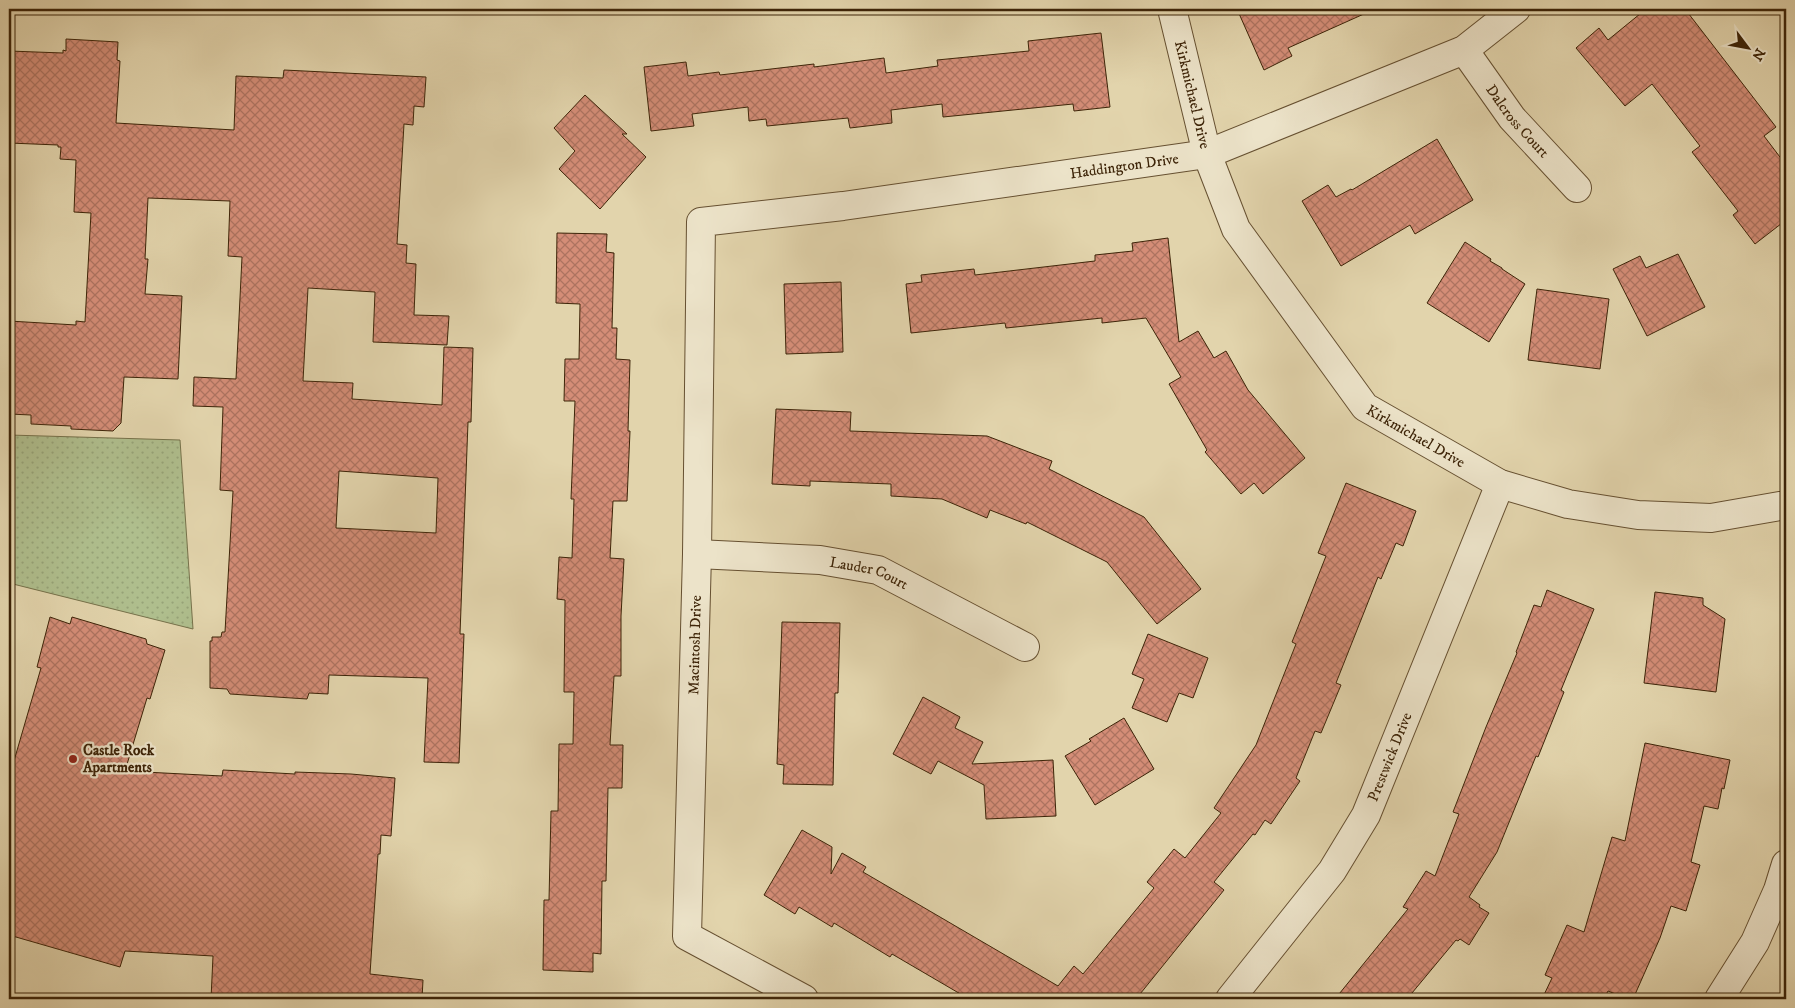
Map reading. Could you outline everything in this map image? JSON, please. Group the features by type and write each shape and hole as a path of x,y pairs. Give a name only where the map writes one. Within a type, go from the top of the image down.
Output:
{"street":[{"name":"Kirkmichael Drive","path":"1172,9 1207,154 1236,230 1365,407 1500,484 1568,504 1638,515 1712,518 1786,505"},
{"name":"Haddington Drive","path":"701,222 843,206 1207,154 1464,50 1516,9"},
{"name":"Dalcross Court","path":"1464,50 1512,118 1576,188"},
{"name":"Macintosh Drive","path":"701,222 697,554 686,936 804,999"},
{"name":"Prestwick Drive","path":"1230,999 1332,871 1366,815 1500,484"},
{"name":"Lauder Court","path":"697,554 820,560 878,570 1025,648"},
{"path":"1719,999 1755,942 1778,890 1786,864"}],"green space":[{"path":"9,435 180,440 193,629 9,583"}],"building":[{"path":"1237,9 1375,9 1288,48 1292,56 1264,70"},
{"path":"1646,9 1685,9 1776,127 1764,136 1786,165 1786,220 1755,244 1733,215 1738,211 1692,152 1700,146 1652,84 1625,106 1576,48 1599,28 1608,40"},
{"path":"1101,33 1110,107 1074,111 1073,104 943,117 942,104 891,110 892,123 850,128 848,118 767,126 766,119 749,121 748,107 692,114 694,126 651,131 644,67 686,62 688,76 719,72 720,75 814,64 814,67 884,58 886,73 938,66 937,60 1029,51 1028,41"},
{"path":"66,39 118,42 117,60 120,61 116,123 234,130 236,76 283,78 284,70 426,77 424,107 414,106 413,125 404,124 397,244 407,245 406,263 416,264 414,315 449,316 447,345 373,342 375,292 308,288 303,381 353,383 352,399 442,405 444,347 473,348 471,422 468,422 460,634 464,634 459,763 424,762 428,678 329,675 328,694 309,693 307,699 230,694 227,689 210,688 210,641 212,641 212,637 221,637 222,632 225,632 233,491 220,490 223,407 193,406 194,377 236,379 242,257 228,256 230,201 148,198 145,259 148,259 145,294 182,296 178,379 124,377 121,423 113,431 71,429 71,426 31,424 31,415 9,414 9,321 76,325 76,321 85,322 91,213 74,212 76,160 60,159 61,147 58,147 58,145 9,143 9,51 63,53 63,50 66,51","holes":["339,471 438,478 436,533 336,528"]},
{"path":"585,95 627,134 622,134 646,157 600,209 559,169 575,151 554,128"},
{"path":"1437,139 1473,200 1415,234 1410,225 1341,266 1302,201 1328,185 1336,197 1352,190"},
{"path":"557,233 607,234 606,252 614,253 612,328 617,328 616,359 630,360 628,431 630,431 627,501 613,501 610,558 624,559 621,616 621,676 614,676 610,745 623,745 622,788 608,788 606,881 602,881 601,954 593,953 593,972 543,970 544,900 549,900 551,811 558,811 559,744 573,744 574,692 564,692 565,600 557,599 559,557 572,558 574,499 571,499 575,401 564,401 565,359 579,359 580,304 556,303"},
{"path":"1168,238 1179,342 1198,331 1214,358 1226,351 1248,390 1305,458 1263,494 1254,483 1241,494 1205,452 1207,450 1169,384 1181,377 1146,318 1102,323 1102,318 1006,328 1005,323 911,333 906,284 922,282 921,275 974,269 975,275 1095,261 1095,255 1133,251 1132,243"},
{"path":"1465,242 1525,284 1489,342 1427,303"},
{"path":"1678,254 1705,307 1647,336 1613,269 1640,256 1646,268"},
{"path":"841,282 843,352 786,354 784,284"},
{"path":"1537,289 1609,299 1600,369 1528,360"},
{"path":"776,409 851,412 850,431 987,436 1052,461 1049,469 1144,517 1201,589 1157,624 1107,562 1027,522 1026,524 990,510 987,518 942,499 891,496 891,484 810,481 810,486 772,484"},
{"path":"1346,483 1416,511 1403,546 1396,543 1381,579 1378,577 1336,683 1341,685 1321,733 1315,731 1296,778 1300,781 1271,824 1265,820 1255,835 1253,834 1214,882 1224,890 1136,999 969,999 892,954 890,957 834,923 832,927 799,907 795,914 764,895 802,830 832,847 831,874 842,853 866,867 863,872 1058,986 1074,966 1083,974 1154,888 1147,882 1174,849 1185,858 1221,813 1214,808 1256,745 1296,644 1292,642 1326,556 1318,553"},
{"path":"1547,590 1594,609 1561,690 1564,692 1497,852 1469,897 1480,905 1479,907 1489,913 1469,945 1460,939 1456,940 1407,999 1335,999 1408,909 1403,907 1426,871 1435,876 1459,814 1453,812 1486,727 1517,653 1534,605 1541,607"},
{"path":"1655,592 1703,598 1703,605 1725,619 1716,692 1644,683"},
{"path":"50,617 70,624 72,617 146,639 147,644 165,650 150,699 147,698 125,771 222,776 223,770 295,774 295,772 351,774 395,778 391,836 381,835 380,854 378,854 370,974 423,980 422,999 211,999 213,956 125,951 120,967 9,935 9,778 41,668 37,667"},
{"path":"782,622 840,623 838,693 835,693 833,785 783,784 784,765 777,764"},
{"path":"1148,634 1208,658 1193,698 1179,693 1167,722 1132,708 1144,679 1132,674"},
{"path":"923,697 960,717 955,728 983,742 972,764 1053,760 1056,816 986,819 984,785 938,761 931,774 893,754"},
{"path":"1124,718 1154,769 1095,805 1065,756"},
{"path":"1645,743 1730,760 1718,809 1704,806 1691,862 1700,865 1686,911 1671,906 1660,938 1633,999 1628,999 1608,991 1604,999 1542,999 1552,978 1545,975 1567,925 1584,932 1612,837 1625,841"}],"place":[{"name":"Castle Rock Apartments","path":"73,759"}]}
